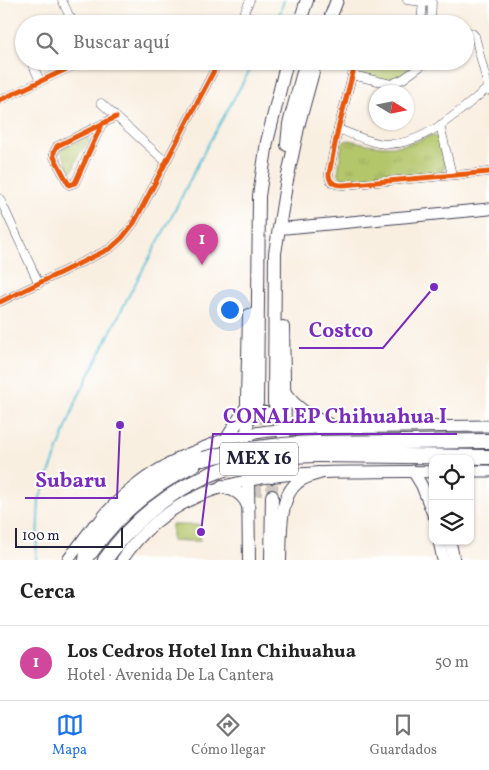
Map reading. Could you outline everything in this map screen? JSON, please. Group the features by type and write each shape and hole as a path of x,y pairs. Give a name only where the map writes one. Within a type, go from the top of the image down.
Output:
{"highway":[{"name":"MEX 16","path":"106,560 128,532 159,504 204,477 244,462 317,449 489,441"},
{"name":"MEX 16","path":"86,560 98,543 136,503 163,481 203,459 249,448 278,444 317,449 489,457"}],"main road":[{"path":"302,15 307,0"},
{"path":"331,15 337,0"},
{"path":"256,560 247,434 250,404 250,263 267,142 285,70"},
{"path":"290,164 287,145 289,124 304,70"},
{"path":"271,477 280,461 285,430 281,399 275,254 290,164 314,70"},
{"path":"250,404 254,410 269,414 281,408 282,292 286,228 286,215 283,203"},
{"path":"286,228 489,209"},
{"path":"281,399 296,406 306,414 336,427"},
{"path":"224,440 250,404"},
{"path":"68,560 101,515 126,491 171,460 224,440 247,434 316,428 489,426"},
{"path":"314,473 301,460 299,444 302,438 316,428"},
{"path":"223,486 232,477 238,459 235,451 224,440"},
{"path":"413,471 429,503"},
{"path":"474,472 489,471"},
{"path":"122,560 151,528 170,512 208,491 223,486 249,480 314,473 429,472"},
{"path":"280,560 286,497 291,488 298,482 314,473"},
{"path":"223,486 252,501"},
{"path":"271,560 272,496"},
{"path":"249,560 252,501"},
{"path":"440,545 443,560"},
{"path":"451,545 454,560"}],"street":[{"path":"62,0 69,15"},
{"path":"242,15 250,0"},
{"path":"407,0 427,1"},
{"path":"423,15 427,1"},
{"path":"427,1 429,15"},
{"path":"338,129 378,143 387,144 416,138 440,125 488,90 474,35"},
{"path":"35,70 40,81"},
{"path":"0,100 64,70"},
{"path":"0,302 102,253 122,238 134,223 214,70"},
{"path":"353,70 338,129 329,174 329,179 335,184 343,185 489,172"},
{"path":"352,75 391,84 403,79 416,70"},
{"path":"101,103 166,162"},
{"path":"102,124 75,183 69,185 54,157 55,149 102,124 116,117"},
{"path":"440,125 452,175"},
{"path":"0,199 39,284"},
{"path":"0,222 9,218"}],"green space":[{"path":"363,70 410,70 390,83 362,74"},
{"path":"432,135 438,138 445,166 444,171 440,173 348,182 341,178 338,172 342,145 345,141 391,146 410,143"},
{"path":"89,138 89,142 79,154 73,170 70,171 61,151 63,148"},
{"path":"172,525 200,525 200,541 172,541"}],"waterway":[{"path":"279,15 284,0"},
{"path":"36,560 39,500 77,399 205,150 250,70"}],"tunnel":[{"path":"256,496 257,403"},
{"path":"272,496 274,403"}],"cycle path":[{"path":"0,100 65,70"},
{"path":"0,302 111,248 122,238 134,223 214,70"},
{"path":"354,70 338,129 329,174 333,182 343,185 489,172"},
{"path":"102,124 75,183 69,185 54,157 57,146 116,117"}],"place":[{"name":"Los Cedros Hotel Inn Chihuahua","path":"202,265"},
{"name":"Costco","path":"434,287"},
{"name":"Subaru","path":"120,425"},
{"name":"CONALEP Chihuahua I","path":"201,532"}]}
